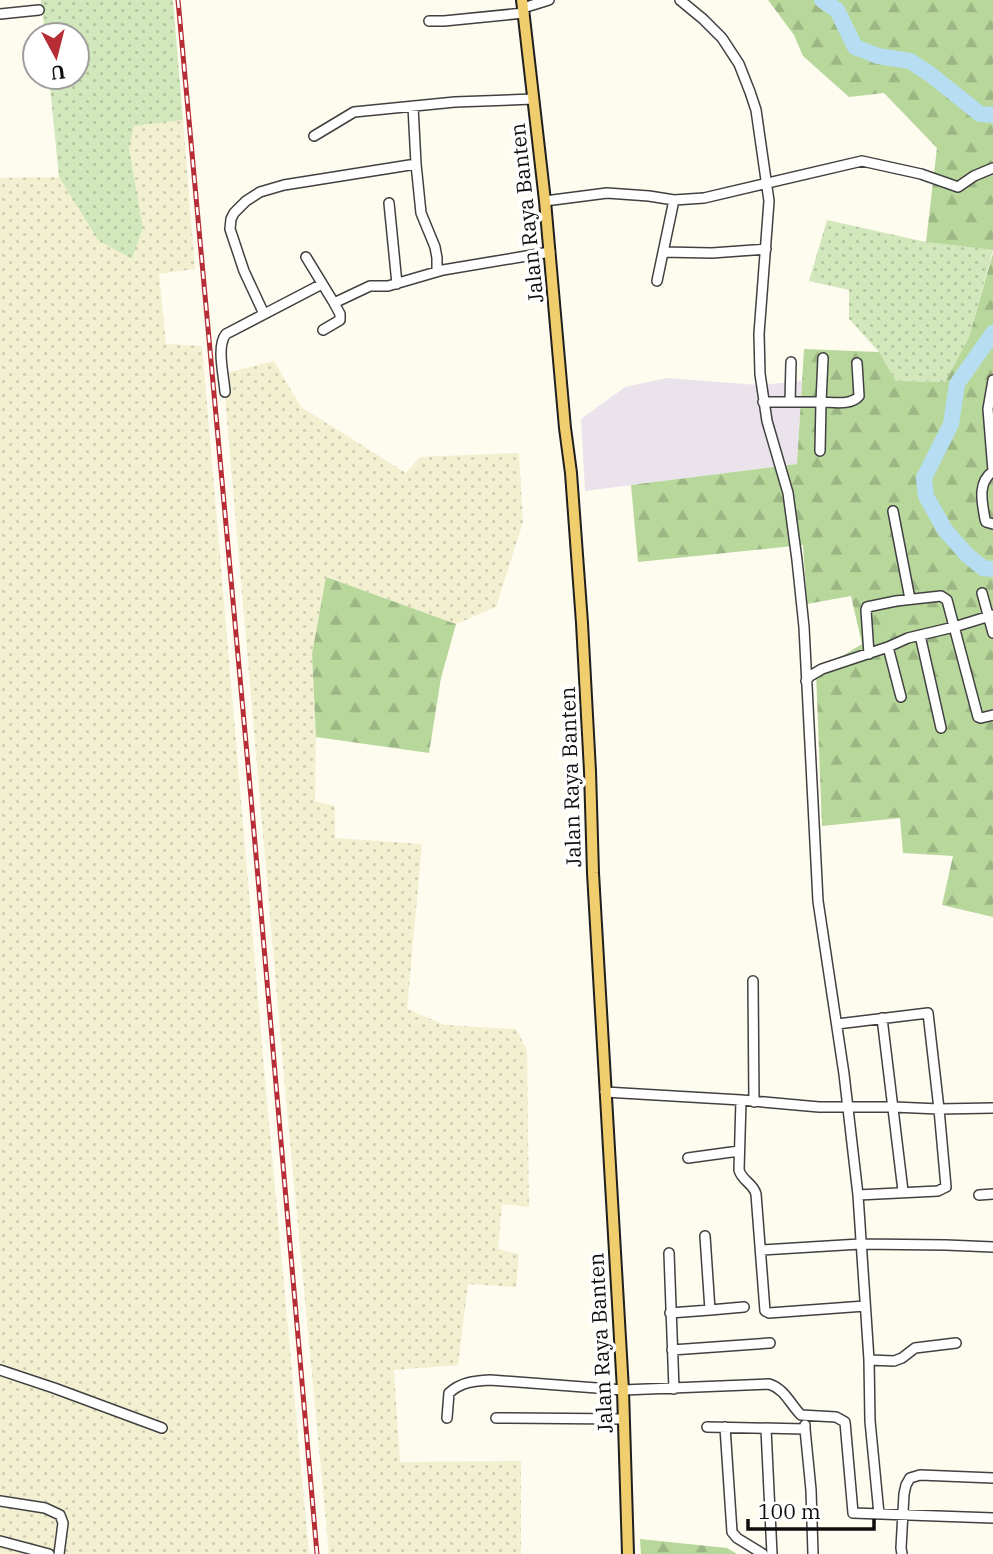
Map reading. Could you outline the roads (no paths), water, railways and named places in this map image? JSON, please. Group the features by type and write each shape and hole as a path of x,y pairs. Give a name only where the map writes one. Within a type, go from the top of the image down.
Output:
{"main road":[{"name":"Jalan Raya Banten","path":"523,7 550,252 582,623 593,873 623,1390 628,1554"}],"street":[{"path":"429,21 444,21 549,0"},
{"path":"680,0 722,38 739,64 756,110 770,212 759,354 767,421 789,493 804,627 818,901 837,1024 858,1195 869,1360 870,1421 878,1514"},
{"path":"0,14 39,10"},
{"path":"314,136 354,112 455,102 533,99"},
{"path":"413,106 421,213 435,247 437,271"},
{"path":"545,201 607,193 674,200 704,198 862,161 921,174 958,187 993,168"},
{"path":"264,314 244,271 230,229 234,213 246,201 260,192 284,185 416,164"},
{"path":"657,281 674,200"},
{"path":"389,203 397,284"},
{"path":"663,253 766,249"},
{"path":"334,303 370,286 397,284 437,271 550,252"},
{"path":"306,257 341,314 340,320 323,330"},
{"path":"226,392 222,338 323,284"},
{"path":"820,451 823,358"},
{"path":"790,402 791,362"},
{"path":"763,402 856,401 859,396 857,363"},
{"path":"993,380 989,423 993,471 988,474 981,497 986,522 993,524"},
{"path":"893,510 910,599"},
{"path":"982,593 991,616 993,633"},
{"path":"869,654 867,607 910,599 944,597 978,717 981,719 993,715"},
{"path":"806,681 822,669 899,641 991,616"},
{"path":"920,635 941,728"},
{"path":"888,647 901,697"},
{"path":"753,981 754,1102"},
{"path":"837,1024 928,1013 946,1187 938,1191 858,1195"},
{"path":"882,1018 903,1191"},
{"path":"605,1092 820,1107 993,1108"},
{"path":"741,1100 741,1176 754,1187 757,1194 765,1309 767,1312 865,1306"},
{"path":"688,1158 739,1151"},
{"path":"979,1195 993,1194"},
{"path":"705,1236 710,1310"},
{"path":"761,1250 860,1244 993,1247"},
{"path":"669,1253 674,1389"},
{"path":"670,1313 744,1307"},
{"path":"672,1350 770,1343"},
{"path":"869,1360 894,1361 915,1348 957,1343"},
{"path":"0,1370 162,1428"},
{"path":"447,1418 449,1393 456,1386 471,1381 490,1380 623,1390 769,1384 783,1391 798,1413 804,1416 836,1417 844,1420 852,1511 855,1514 993,1518"},
{"path":"804,1416 813,1554"},
{"path":"496,1418 624,1419"},
{"path":"707,1427 805,1429"},
{"path":"725,1427 732,1532 763,1554"},
{"path":"766,1429 772,1554"},
{"path":"902,1554 904,1494 910,1478 920,1475 993,1478"},
{"path":"0,1501 45,1508 60,1515 64,1523 59,1554"},
{"path":"0,1541 48,1554"}],"waterway":[{"path":"822,0 837,10 855,47 878,56 910,61 980,114 993,115"},
{"path":"993,333 957,384 951,424 924,478 926,496 945,530 967,555 983,568 993,569"}],"railway":[{"path":"178,0 317,1554"}]}
